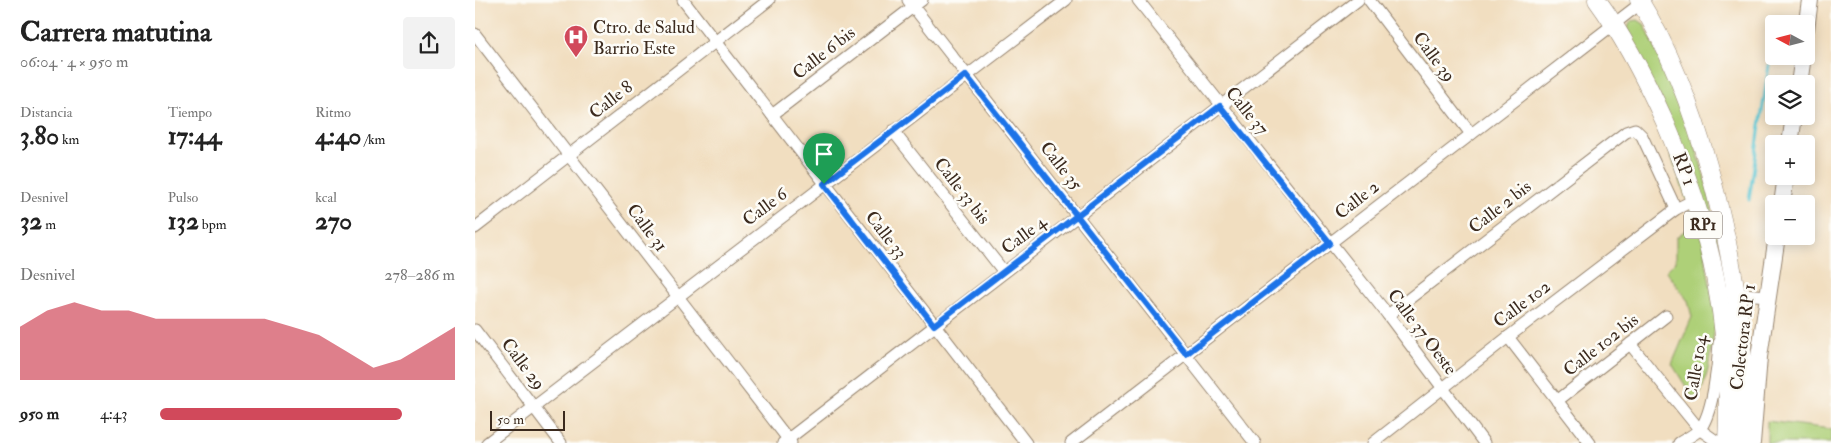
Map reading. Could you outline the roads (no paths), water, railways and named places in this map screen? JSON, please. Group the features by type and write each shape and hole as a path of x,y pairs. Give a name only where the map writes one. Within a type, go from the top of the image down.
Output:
{"main road":[{"name":"RP 1","path":"1597,0 1614,24 1651,92 1696,199 1743,363 1741,443"},
{"path":"1808,15 1810,0"},
{"name":"RP 1","path":"1642,1 1669,60 1702,145 1724,231 1729,383 1727,443"},
{"name":"Colectora RP 1","path":"1752,443 1759,357 1776,245"}],"street":[{"name":"Calle 33","path":"683,0 1026,443"},
{"name":"Calle 8","path":"475,228 769,0"},
{"name":"Calle 6","path":"487,443 1066,0"},
{"name":"Calle 37","path":"1138,0 1330,243"},
{"name":"Calle 4","path":"787,442 934,325 1358,0"},
{"name":"Calle 39","path":"1369,0 1471,134"},
{"name":"Calle 2","path":"1071,443 1642,1"},
{"name":"Calle 35","path":"914,2 966,75 1255,443"},
{"name":"Calle 6 bis","path":"772,115 914,2"},
{"name":"Calle 31","path":"475,34 570,155 787,442"},
{"name":"Calle 2 bis","path":"1388,316 1626,132 1635,129 1642,136 1676,209"},
{"name":"Calle 33 bis","path":"893,131 1004,272"},
{"name":"Calle 102","path":"1373,443 1676,209 1696,199"},
{"name":"Calle 37 Oeste","path":"1330,243 1484,443"},
{"path":"1725,299 1768,296"},
{"name":"Calle 104","path":"1699,429 1714,390 1725,299"},
{"name":"Calle 102 bis","path":"1557,401 1666,316"},
{"name":"Calle 29","path":"475,330 561,443"},
{"path":"1508,337 1590,443"},
{"path":"1630,344 1699,429 1719,443"},
{"path":"1679,443 1699,429"}],"waterway":[{"path":"1749,200 1769,65"}],"place":[{"name":"Ctro. de Salud Barrio Este","path":"576,58"}]}
